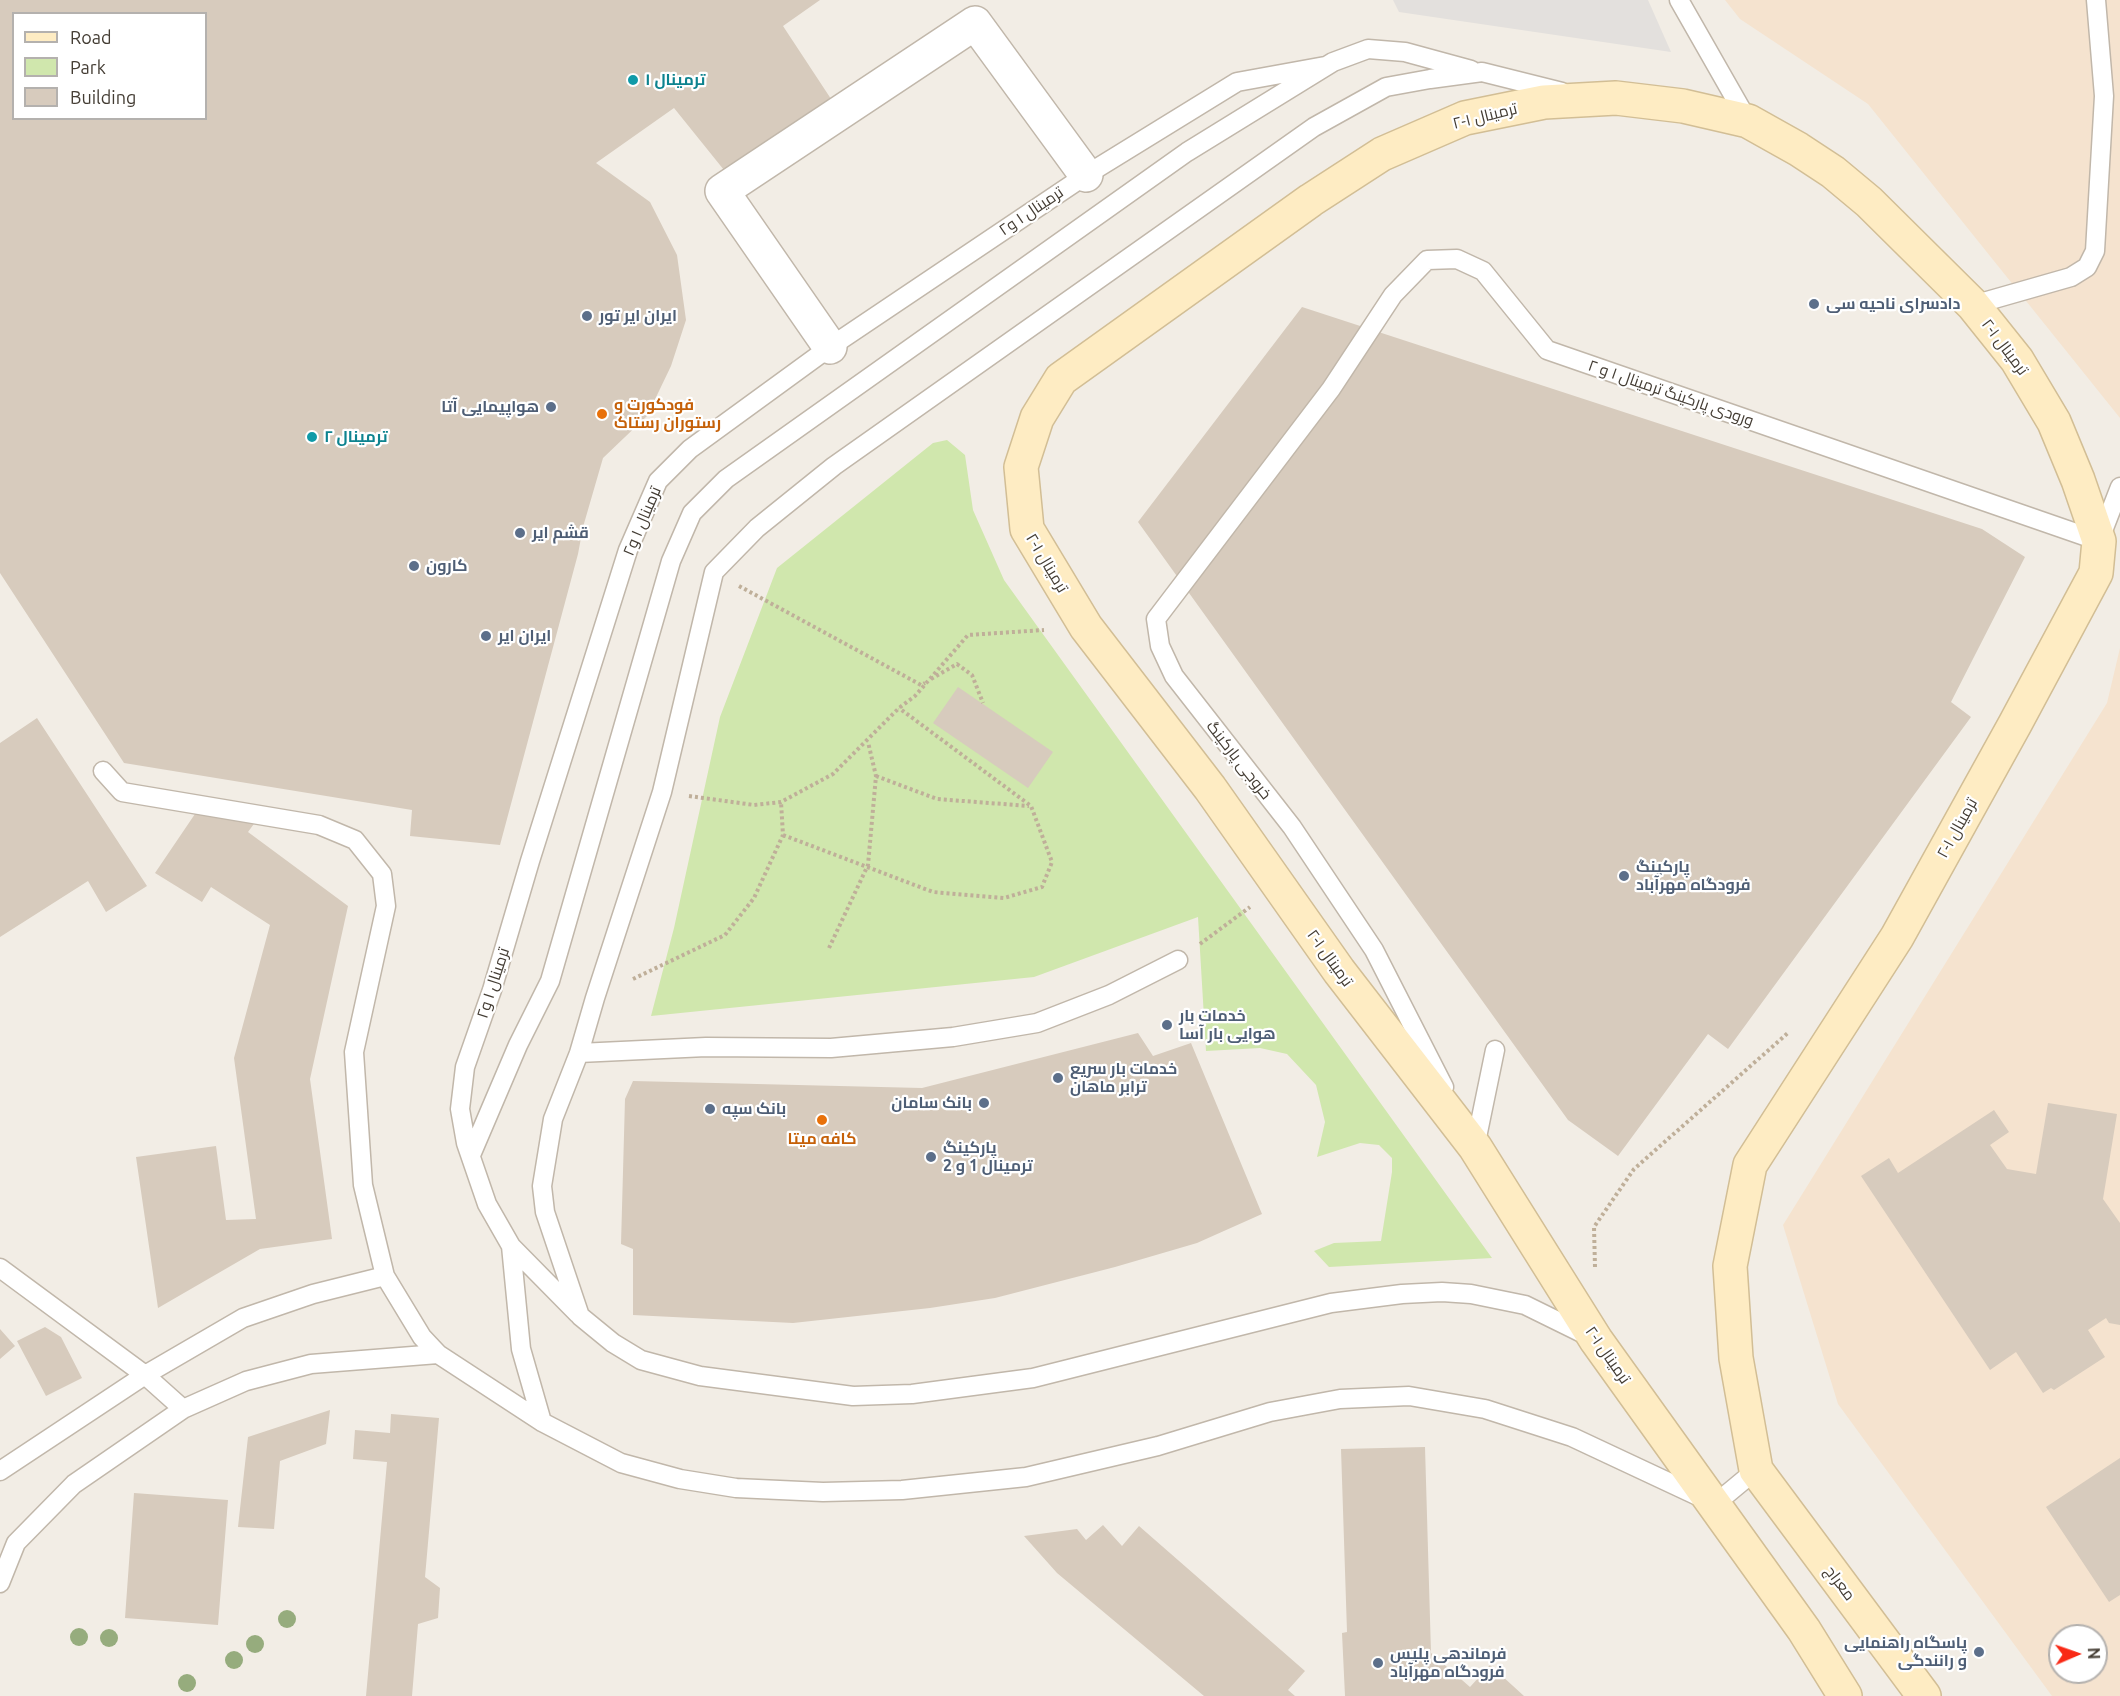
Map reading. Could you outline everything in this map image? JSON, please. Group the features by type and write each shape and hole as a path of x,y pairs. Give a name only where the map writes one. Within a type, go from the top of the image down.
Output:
{"main road":[{"name":"ترمینال ۱-۲","path":"1715,1504 1596,1340 1475,1147 1339,971 1210,788 1086,627 1027,530 1021,467 1037,418 1061,379 1311,200 1382,154 1465,118 1544,102 1616,98 1683,106 1748,121 1833,172 1860,194 1973,305 2017,360 2054,422 2078,480 2099,541 2096,573 1897,937 1750,1164 1730,1266 1736,1358 1756,1470"},
{"name":"معراج","path":"1756,1470 1924,1696"},
{"path":"1715,1504 1804,1630 1845,1696"},
{"path":"1896,1658 1901,1684 1896,1696"}],"street":[{"path":"830,347 722,190 975,23 1086,175"}],"lane":[{"path":"1679,0 1748,121"},
{"path":"1973,305 2071,277 2087,267 2094,251 2103,96 2096,0"},
{"path":"471,1155 518,1045 550,981 579,887 671,561 692,513 726,479 1168,165 1325,66 1368,49 1405,52 1589,99"},
{"name":"ترمینال ۱ و۲","path":"511,1246 488,1204 466,1143 460,1109 465,1067 492,990 628,550 658,481 690,449 830,347 1086,175 1237,82 1325,66"},
{"path":"580,1316 545,1212 542,1186 553,1119 579,1053 662,792 714,572 757,528 834,466 1314,127 1386,87 1482,72"},
{"name":"ورودی پارکینگ ترمینال ۱ و ۲","path":"1330,389 1393,295 1427,260 1457,259 1484,271 1547,350 2099,541"},
{"name":"خروجی پارکینگ","path":"1330,389 1156,619 1160,646 1174,676 1292,827 1374,950 1475,1147"},
{"path":"2099,541 2120,487"},
{"path":"103,771 122,792 318,825 355,840 382,874 386,906 354,1052 363,1185 385,1276 422,1337 438,1354 542,1422 621,1463 680,1479 736,1488 823,1492 902,1490 1026,1477 1158,1446 1270,1412 1340,1399 1409,1396 1485,1409 1572,1437 1715,1504 1756,1470"},
{"path":"579,1053 706,1047 831,1048 953,1037 1037,1023 1109,995 1178,960"},
{"path":"1475,1147 1495,1050"},
{"path":"511,1246 580,1316 613,1343 641,1360 700,1376 853,1396 912,1394 1033,1378 1331,1303 1402,1294 1442,1292 1471,1294 1525,1305 1596,1340"},
{"path":"511,1246 521,1349 542,1422"},
{"path":"0,1268 145,1375 183,1409"},
{"path":"0,1471 145,1375 243,1318 313,1294 385,1276"},
{"path":"0,1583 16,1543 74,1484 183,1409 246,1381 311,1364 438,1354"}],"path":[{"path":"714,572 921,685 957,664 972,675 983,703"},
{"path":"662,792 754,805 781,802 833,774 868,742 899,708 915,696 968,635 1086,627"},
{"path":"783,835 933,892 1004,898 1042,886 1052,862 1031,806 899,708"},
{"path":"829,948 868,866 876,776 868,742"},
{"path":"876,776 937,800 1031,806"},
{"path":"595,998 725,935 754,898 783,835 781,802"},
{"path":"1178,960 1279,886"},
{"path":"1595,1272 1594,1227 1634,1168 1792,1029"}],"shaded area":[{"path":"1393,0 1648,0 1671,52 1399,12"},
{"path":"1725,0 2120,0 2120,418 1868,104 1740,19"},
{"path":"2120,648 2120,1696 2052,1696 1838,1404 1783,1225 2107,703"}],"green space":[{"path":"947,440 965,455 973,510 1004,580 1492,1258 1329,1267 1314,1251 1334,1243 1381,1241 1392,1172 1392,1158 1379,1145 1360,1143 1317,1157 1325,1122 1316,1085 1287,1054 1260,1048 1206,1051 1198,917 1034,977 651,1016 674,928 720,717 777,568 933,443"}],"building":[{"name":"ترمینال ۲","path":"0,0 820,0 783,26 835,105 728,175 674,108 596,163 650,202 677,255 686,320 671,366 647,416 603,458 500,845 410,836 412,810 124,763 0,573"},
{"name":"پارکینگ فرودگاه مهرآباد","path":"1302,307 1982,529 2025,557 1951,702 1971,717 1728,1049 1708,1034 1618,1156 1568,1120 1138,522"},
{"path":"958,687 1053,752 1028,788 933,723"},
{"path":"37,718 147,886 106,912 88,881 0,937 0,743"},
{"path":"197,811 259,817 248,832 348,906 310,1079 332,1239 260,1249 158,1308 136,1157 216,1146 226,1220 256,1219 234,1058 270,925 211,887 202,902 155,873"},
{"name":"پارکینگ ترمینال 1 و 2","path":"1138,1033 1153,1056 1191,1043 1262,1214 1197,1243 995,1298 930,1308 793,1323 633,1315 633,1249 621,1244 625,1099 633,1081 922,1088"},
{"path":"2048,1103 2117,1114 2103,1199 2120,1223 2120,1325 2109,1323 2106,1318 2088,1330 2105,1357 2054,1390 2051,1388 2043,1393 2016,1352 1990,1370 1861,1176 1889,1158 1898,1173 1994,1110 2009,1132 1990,1145 2007,1169 2036,1174"},
{"path":"45,1327 61,1337 82,1378 46,1396 17,1341"},
{"path":"0,1329 15,1346 0,1359"},
{"path":"330,1410 326,1444 280,1461 274,1529 238,1527 248,1437"},
{"path":"391,1414 439,1418 425,1577 440,1588 438,1618 418,1624 412,1696 366,1696 387,1462 353,1459 355,1430 390,1433"},
{"path":"1425,1447 1431,1653 1470,1687 1490,1665 1524,1696 1345,1696 1342,1633 1347,1632 1341,1449"},
{"path":"2120,1458 2120,1595 2109,1602 2046,1507"},
{"path":"134,1493 228,1500 218,1625 125,1618"},
{"path":"1103,1525 1122,1546 1139,1526 1305,1671 1288,1690 1295,1696 1204,1696 1057,1573 1024,1536 1077,1529 1086,1540"}],"place":[{"name":"ترمینال ۱","path":"633,80"},
{"name":"دادسرای ناحیه سی","path":"1814,304"},
{"name":"ایران ایر تور","path":"587,316"},
{"name":"هواپیمایی آتا","path":"551,407"},
{"name":"فودکورت و رستوران رستاک","path":"602,414"},
{"name":"ترمینال ۲","path":"312,437"},
{"name":"قشم ایر","path":"520,533"},
{"name":"کارون","path":"414,566"},
{"name":"ایران ایر","path":"486,636"},
{"name":"پارکینگ فرودگاه مهرآباد","path":"1624,876"},
{"name":"خدمات بار هوایی بار آسا","path":"1167,1025"},
{"name":"خدمات بار سریع ترابر ماهان","path":"1058,1078"},
{"name":"بانک سامان","path":"984,1103"},
{"name":"بانک سپه","path":"710,1109"},
{"name":"کافه میتا","path":"822,1120"},
{"name":"پارکینگ ترمینال 1 و 2","path":"931,1157"},
{"name":"پاسگاه راهنمایی و رانندگی","path":"1979,1652"},
{"name":"فرماندهی پلیس فرودگاه مهرآباد","path":"1378,1663"}]}
